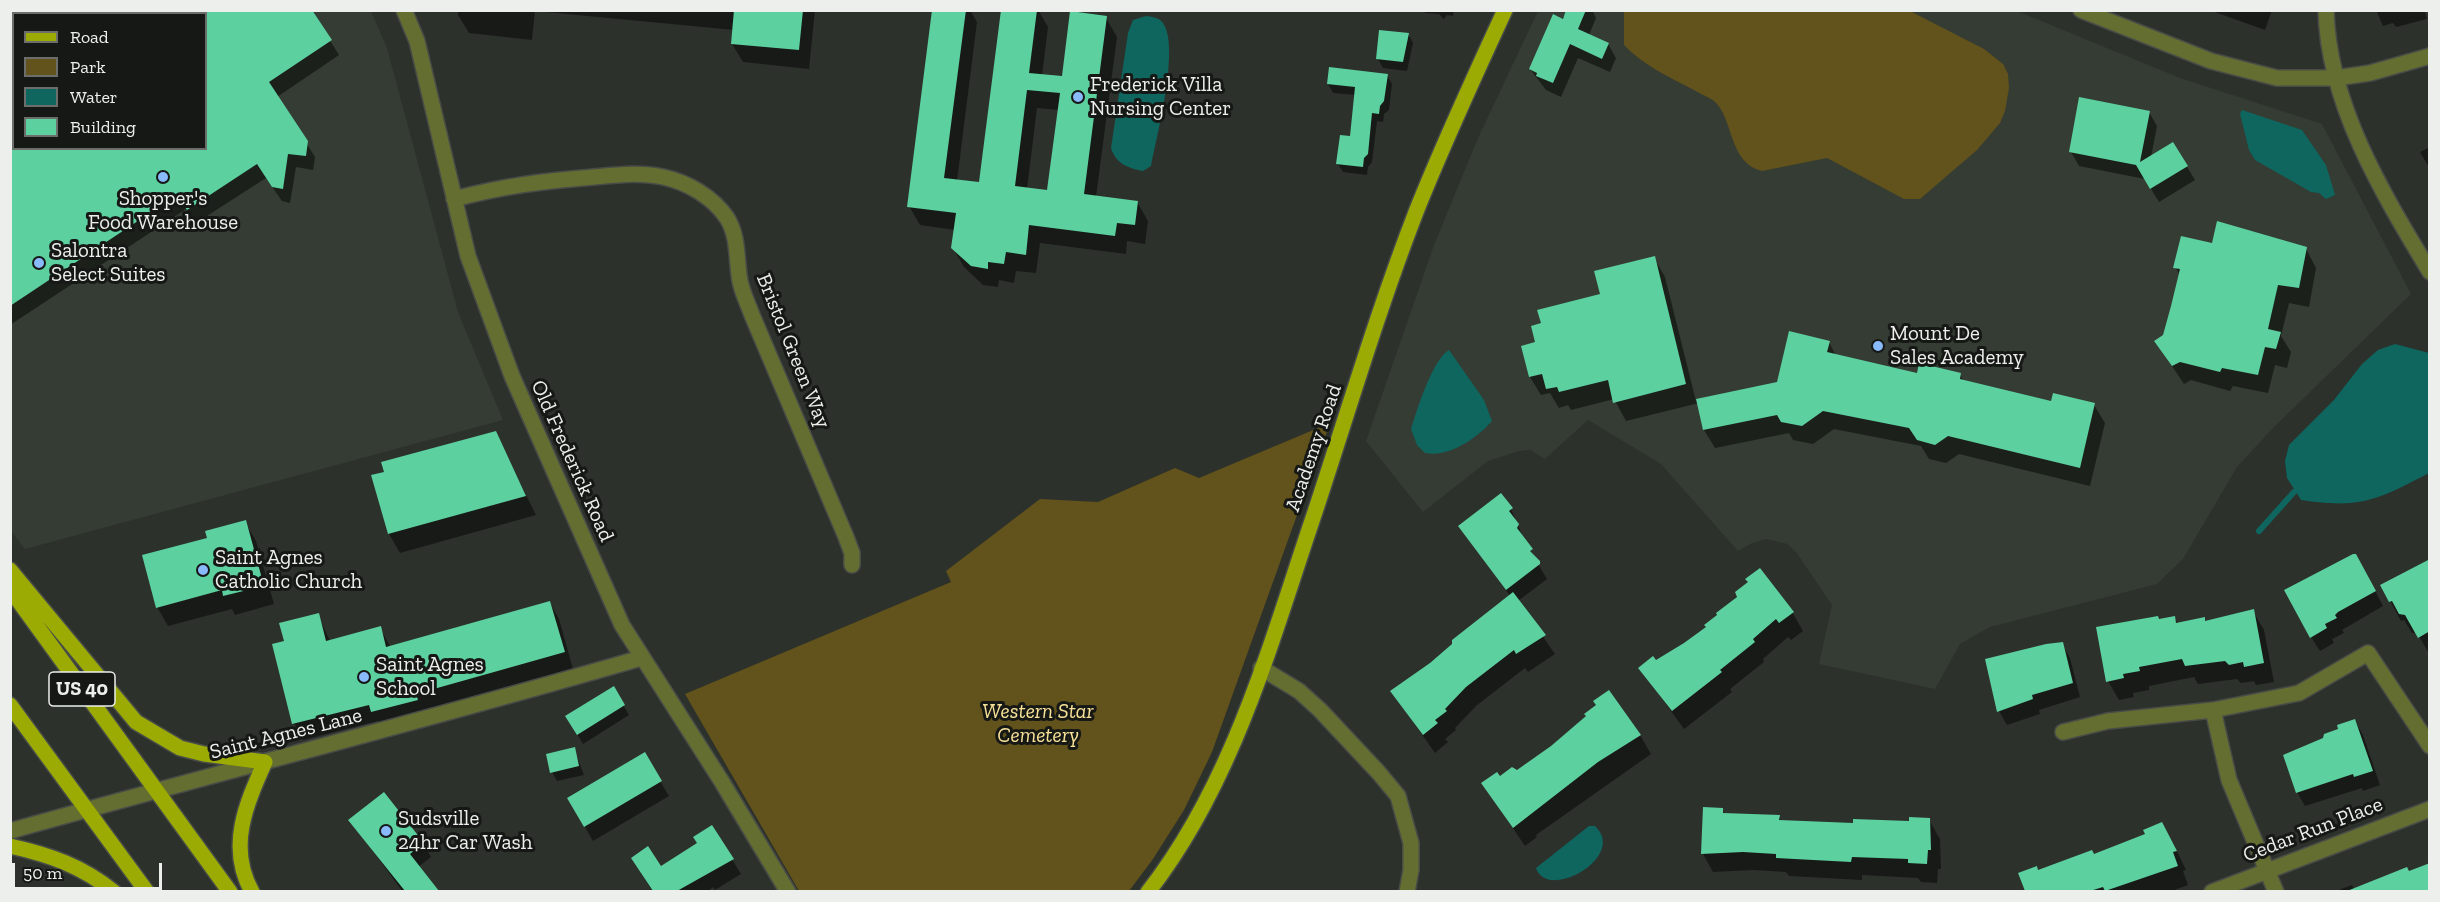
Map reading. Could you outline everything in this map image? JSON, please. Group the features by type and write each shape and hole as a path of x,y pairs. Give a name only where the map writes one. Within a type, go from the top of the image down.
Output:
{"main road":[{"name":"Academy Road","path":"1148,891 1197,818 1226,758 1262,668 1415,215 1457,112 1505,10"},
{"path":"10,570 136,722 180,748 204,754 265,762 241,824 240,856 252,891"},
{"name":"US 40","path":"10,589 154,790 230,891"},
{"name":"US 40","path":"10,705 147,891"},
{"path":"10,846 70,863 114,891"}],"street":[{"name":"Old Frederick Road","path":"404,10 417,41 468,256 512,376 613,605 641,658 716,772 788,891"},
{"path":"2081,10 2211,61 2277,78 2336,78 2370,73 2430,56"},
{"path":"2326,10 2327,36 2336,78 2351,122 2375,173 2430,272"},
{"name":"Bristol Green Way","path":"453,200 506,185 634,175 662,177 680,182 716,204 728,220 734,234 740,281 752,315 846,537 852,553 852,565"},
{"path":"2063,732 2108,721 2213,710 2299,693 2368,653 2430,746"},
{"name":"Saint Agnes Lane","path":"10,831 154,790 456,712 641,658"},
{"path":"1262,668 1299,692 1320,710 1398,796 1411,843 1412,870 1407,891"},
{"path":"2213,710 2229,780 2276,891"},
{"name":"Cedar Run Place","path":"2212,891 2430,808"}],"shaded area":[{"path":"10,11 371,11 387,48 458,312 503,420 25,549 10,530"},
{"name":"Mount De Sales Academy","path":"1538,11 2017,11 2180,78 2322,124 2411,294 2273,428 2237,467 2183,559 2157,584 1990,627 1960,644 1935,689 1819,664 1832,605 1796,552 1787,544 1766,539 1752,543 1738,551 1661,464 1588,420 1545,459 1530,450 1519,451 1488,461 1423,512 1366,441 1434,245 1478,138"}],"green space":[{"path":"1624,11 1910,11 1984,49 2003,64 2008,74 2009,88 2005,111 2000,123 1977,150 1920,199 1904,199 1827,158 1762,171 1743,159 1737,150 1725,118 1714,101 1648,65 1624,45"},
{"name":"Western Star Cemetery","path":"1330,423 1212,752 1184,810 1153,859 1129,891 799,891 685,694 951,582 946,571 1040,499 1098,502 1175,468 1199,478"}],"water":[{"path":"1146,16 1157,18 1163,23 1168,35 1169,51 1166,92 1151,166 1143,171 1123,164 1116,158 1111,148 1128,33 1133,20"},
{"path":"2242,110 2302,130 2326,165 2335,195 2326,199 2319,193 2311,192 2255,160 2249,150 2240,114"},
{"path":"2395,344 2429,353 2429,473 2382,496 2354,503 2321,503 2301,500 2287,478 2285,461 2289,445 2334,400 2362,364 2378,350"},
{"path":"1449,350 1484,400 1492,421 1471,440 1453,450 1434,454 1425,453 1417,445 1411,429 1431,374"},
{"path":"1589,826 1595,826 1602,838 1601,850 1594,862 1568,878 1554,880 1543,877 1536,868"}],"building":[{"path":"206,10 312,10 332,40 269,82 308,141 306,156 288,154 283,189 272,187 257,164 187,210 177,195 10,306 10,148 12,150 207,150"},
{"path":"734,10 803,10 799,50 731,44"},
{"name":"Frederick Villa Nursing Center","path":"932,10 966,10 944,178 979,182 1001,10 1037,10 1029,73 1062,76 1070,11 1107,16 1084,194 1138,201 1135,225 1117,223 1115,236 1029,225 1026,255 1006,252 1004,264 988,262 988,269 971,266 951,248 956,213 907,207","holes":["1027,90 1060,93 1047,190 1015,186"]},
{"path":"1566,10 1586,10 1578,29 1609,43 1602,59 1570,44 1553,83 1536,76 1537,73 1529,69 1553,14 1563,19"},
{"path":"1379,30 1409,33 1403,62 1376,59"},
{"path":"1329,67 1388,74 1384,101 1380,106 1379,114 1372,113 1368,154 1364,158 1363,167 1336,164 1340,135 1350,136 1355,87 1327,84"},
{"path":"2079,97 2150,111 2140,162 2173,142 2188,166 2150,189 2136,165 2069,152"},
{"path":"2217,221 2307,247 2299,288 2278,285 2268,329 2281,332 2276,349 2265,347 2258,375 2222,368 2220,372 2180,362 2172,366 2154,341 2163,335 2171,306 2180,269 2173,268 2181,236 2212,243"},
{"path":"1655,256 1686,384 1613,403 1608,380 1559,392 1557,387 1546,389 1542,374 1529,377 1521,346 1535,342 1531,326 1541,323 1537,310 1600,294 1594,271"},
{"path":"1789,331 1830,341 1827,352 1917,373 1919,363 1961,373 1960,379 2051,401 2053,393 2095,403 2080,468 1948,436 1935,445 1917,440 1909,428 1823,411 1802,426 1781,422 1777,415 1703,430 1696,399 1777,382"},
{"path":"496,431 526,496 388,534 371,475 384,472 381,462"},
{"path":"1501,493 1513,508 1509,511 1519,524 1517,528 1533,549 1530,551 1540,561 1540,564 1506,590 1458,526"},
{"name":"Saint Agnes Catholic Church","path":"246,520 264,586 223,596 222,590 156,608 142,555 207,538 205,531"},
{"path":"2356,554 2376,591 2338,612 2335,615 2337,618 2325,624 2327,628 2310,638 2284,590"},
{"path":"2430,559 2430,631 2418,638 2405,615 2399,614 2392,601 2389,602 2380,585"},
{"path":"1760,568 1794,612 1779,623 1776,619 1753,639 1755,642 1720,670 1722,672 1672,711 1638,668 1653,656 1656,660 1706,627 1704,625 1717,615 1716,613 1737,597 1735,592 1748,582 1745,579"},
{"path":"1513,592 1546,635 1516,654 1514,650 1466,687 1445,709 1447,711 1435,720 1438,723 1423,735 1390,691 1430,663 1452,644 1452,640"},
{"path":"550,601 565,652 416,694 418,700 371,712 369,705 292,724 272,644 284,641 279,623 319,613 326,641 381,626 386,647"},
{"path":"2254,609 2264,663 2244,667 2243,662 2229,665 2225,661 2185,666 2182,659 2139,667 2140,671 2123,674 2124,678 2106,682 2096,627 2158,616 2159,619 2175,616 2176,623 2205,617 2205,621"},
{"path":"2063,642 2073,683 2032,695 2033,699 1997,712 1985,659"},
{"path":"614,686 625,705 577,735 565,716"},
{"path":"1609,690 1641,735 1598,762 1513,828 1481,783 1497,772 1500,776 1512,767 1517,770 1551,746 1586,716 1584,714 1596,705 1593,701"},
{"path":"2355,719 2373,771 2354,777 2353,774 2296,793 2283,755 2323,738 2324,734 2338,729 2337,725"},
{"path":"575,747 579,766 550,773 546,754"},
{"path":"645,752 662,781 584,827 567,798"},
{"name":"Sudsville 24hr Car Wash","path":"384,792 424,843 410,854 439,891 405,891 348,820"},
{"path":"1703,807 1723,808 1723,813 1780,815 1779,820 1853,823 1853,819 1909,821 1909,817 1930,818 1931,850 1928,850 1927,864 1908,863 1908,859 1852,857 1851,862 1776,858 1776,854 1743,852 1701,854"},
{"path":"2162,822 2177,851 2173,852 2178,866 2105,891 2103,887 2090,891 2025,891 2018,873 2037,866 2038,870 2092,850 2094,854 2145,834 2143,830"},
{"path":"712,825 734,859 677,891 653,891 631,858 648,846 661,866 697,843 693,837"},
{"path":"2430,863 2430,891 2347,891 2407,867 2409,871"}],"waterway":[{"path":"2259,531 2294,492"}],"place":[{"name":"Frederick Villa Nursing Center","path":"1078,97"},
{"name":"Shopper's Food Warehouse","path":"163,177"},
{"name":"Salontra Select Suites","path":"39,263"},
{"name":"Mount De Sales Academy","path":"1878,346"},
{"name":"Saint Agnes Catholic Church","path":"203,570"},
{"name":"Saint Agnes School","path":"364,677"},
{"name":"Sudsville 24hr Car Wash","path":"386,831"}]}
